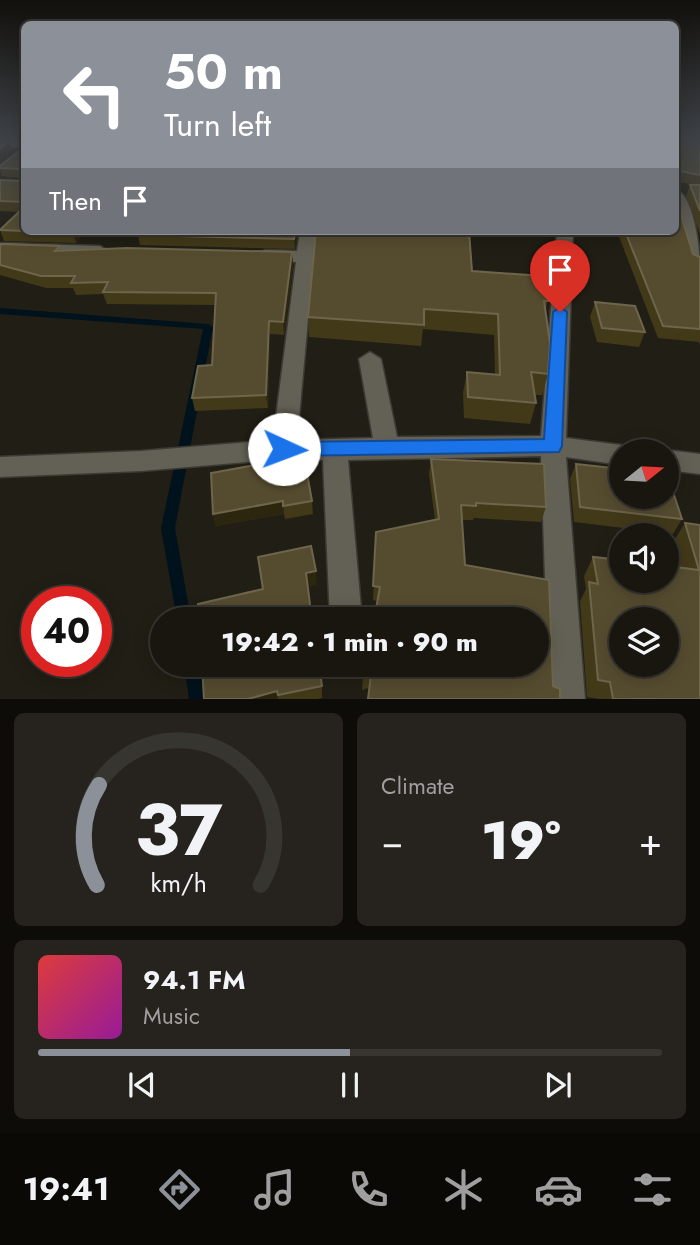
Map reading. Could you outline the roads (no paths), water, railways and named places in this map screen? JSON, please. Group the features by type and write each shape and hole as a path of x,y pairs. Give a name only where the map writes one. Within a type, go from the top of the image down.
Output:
{"street":[{"path":"680,190 700,265"},
{"path":"284,449 308,235"},
{"path":"565,235 552,446 567,699"},
{"path":"0,248 111,251"},
{"path":"249,255 305,257"},
{"path":"370,359 387,447"},
{"path":"0,467 141,461 284,449 335,451 387,447 552,446 609,453"},
{"path":"335,451 345,607"},
{"path":"679,461 700,464"}],"waterway":[{"path":"0,311 208,327 168,528 182,607"},
{"path":"194,677 197,699"}]}
